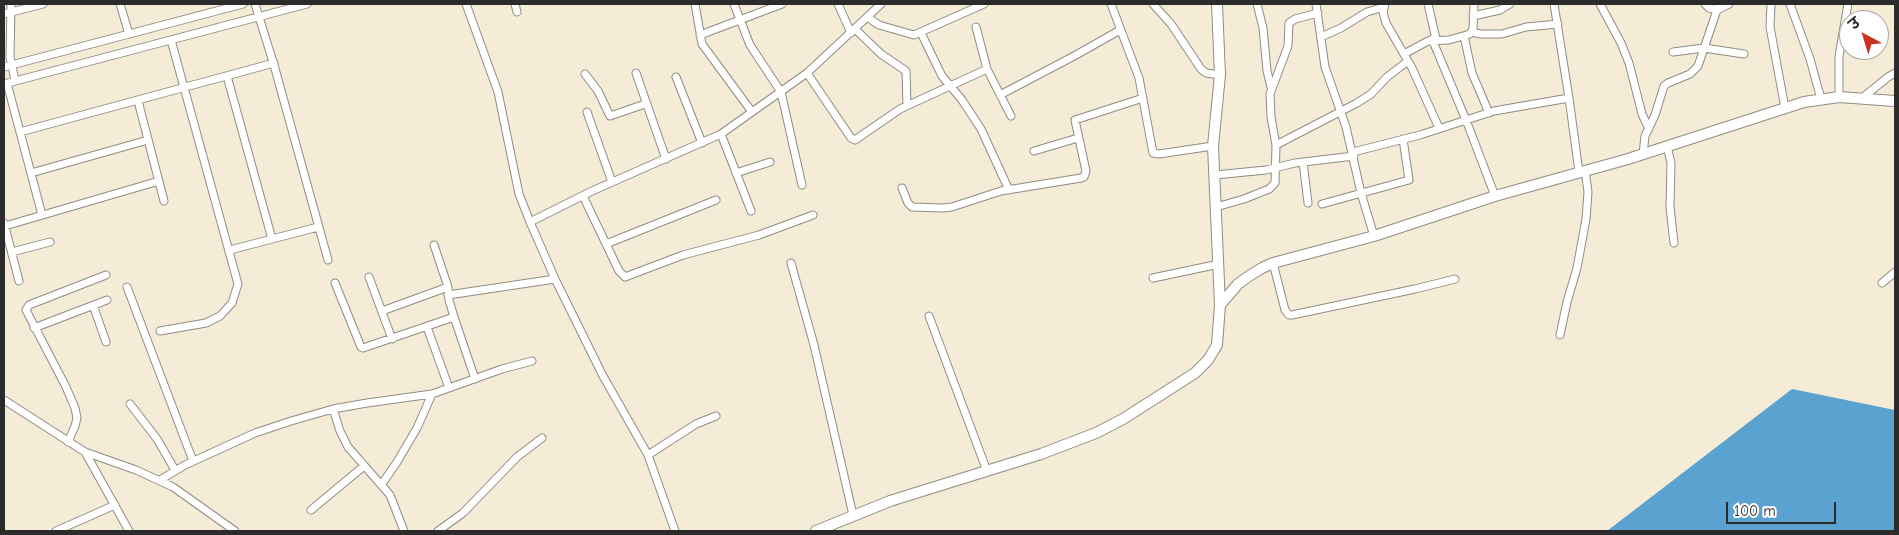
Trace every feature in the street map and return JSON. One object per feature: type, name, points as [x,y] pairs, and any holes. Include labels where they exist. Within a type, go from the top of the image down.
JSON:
[{"type":"street","points":[[11,4],[7,13],[10,57],[15,80]]},
{"type":"street","points":[[7,13],[44,4]]},
{"type":"street","points":[[120,4],[129,34]]},
{"type":"street","points":[[4,67],[243,4]]},
{"type":"street","points":[[255,4],[274,63],[328,260]]},
{"type":"street","points":[[42,215],[5,83],[307,4]]},
{"type":"street","points":[[466,4],[498,92],[519,194],[530,222],[555,279],[603,376],[648,455],[675,531]]},
{"type":"street","points":[[515,4],[517,12]]},
{"type":"street","points":[[695,4],[700,35],[707,51],[752,112]]},
{"type":"street","points":[[734,4],[750,46],[781,92],[802,185]]},
{"type":"street","points":[[700,35],[782,4]]},
{"type":"street","points":[[838,4],[853,31],[906,71],[907,106]]},
{"type":"street","points":[[530,222],[612,182],[721,134],[807,73],[867,17],[872,7],[881,4]]},
{"type":"street","points":[[867,17],[879,25],[911,35],[921,33],[981,4]]},
{"type":"street","points":[[1111,4],[1139,78],[1152,153],[1159,154],[1213,146]]},
{"type":"street","points":[[1153,4],[1171,24],[1202,69],[1206,73],[1220,75]]},
{"type":"street","points":[[816,531],[890,501],[1048,452],[1096,433],[1124,419],[1195,373],[1208,360],[1217,345],[1220,305],[1213,146],[1220,75],[1217,4]]},
{"type":"street","points":[[1257,4],[1263,28],[1267,71],[1271,87]]},
{"type":"street","points":[[1216,207],[1244,199],[1268,189],[1276,183],[1276,145],[1269,103],[1271,87],[1279,72],[1288,46],[1289,23],[1326,4]]},
{"type":"street","points":[[1428,4],[1434,39],[1495,196]]},
{"type":"street","points":[[1472,32],[1474,4]]},
{"type":"street","points":[[1473,16],[1500,10],[1510,4]]},
{"type":"street","points":[[1554,4],[1582,171],[1588,192],[1586,219],[1577,268],[1560,335]]},
{"type":"street","points":[[1600,4],[1622,43],[1630,63],[1642,114],[1649,130]]},
{"type":"street","points":[[1705,4],[1709,8],[1729,4]]},
{"type":"street","points":[[1771,4],[1770,27],[1786,108]]},
{"type":"street","points":[[1790,4],[1810,59],[1820,99]]},
{"type":"street","points":[[1839,97],[1839,56],[1848,4]]},
{"type":"street","points":[[1321,37],[1385,5]]},
{"type":"street","points":[[1385,5],[1383,16],[1386,23],[1406,58],[1439,128]]},
{"type":"street","points":[[1643,154],[1644,141],[1665,84],[1694,71],[1700,63],[1718,7]]},
{"type":"street","points":[[1317,8],[1325,67],[1341,112],[1353,154],[1361,193],[1374,236]]},
{"type":"street","points":[[1276,145],[1341,112],[1371,94],[1423,43],[1434,39],[1449,40],[1472,32],[1502,34],[1526,27],[1558,24]]},
{"type":"street","points":[[976,27],[988,68],[1011,116]]},
{"type":"street","points":[[1000,95],[1120,30]]},
{"type":"street","points":[[921,33],[942,76],[977,123],[989,144],[1010,190]]},
{"type":"street","points":[[1464,36],[1472,73],[1489,113]]},
{"type":"street","points":[[160,330],[206,323],[212,320],[228,308],[236,295],[238,284],[171,40]]},
{"type":"street","points":[[1673,52],[1704,48],[1744,54]]},
{"type":"street","points":[[20,132],[274,63]]},
{"type":"street","points":[[807,73],[852,140],[858,139],[895,112],[988,68]]},
{"type":"street","points":[[636,73],[645,104],[666,159]]},
{"type":"street","points":[[1861,98],[1888,76],[1895,73]]},
{"type":"street","points":[[584,74],[598,91],[610,116],[645,104]]},
{"type":"street","points":[[227,76],[272,239]]},
{"type":"street","points":[[676,77],[702,143]]},
{"type":"street","points":[[1220,305],[1244,280],[1262,268],[1273,264],[1374,236],[1495,196],[1643,154],[1786,108],[1820,99],[1839,97],[1895,101]]},
{"type":"street","points":[[902,188],[910,206],[916,208],[952,207],[1010,190],[1084,177],[1086,172],[1075,120],[1143,98]]},
{"type":"street","points":[[1215,175],[1353,154],[1489,113],[1569,98]]},
{"type":"street","points":[[138,101],[164,201]]},
{"type":"street","points":[[587,112],[612,182]]},
{"type":"street","points":[[721,134],[751,211]]},
{"type":"street","points":[[1034,151],[1078,138]]},
{"type":"street","points":[[1322,204],[1409,180],[1402,139]]},
{"type":"street","points":[[31,173],[148,140]]},
{"type":"street","points":[[1667,146],[1671,163],[1670,197],[1674,243]]},
{"type":"street","points":[[736,173],[770,162]]},
{"type":"street","points":[[1302,162],[1308,203]]},
{"type":"street","points":[[20,281],[4,224],[159,181]]},
{"type":"street","points":[[583,196],[619,271],[625,278],[683,255],[759,234],[813,215]]},
{"type":"street","points":[[606,244],[716,200]]},
{"type":"street","points":[[230,250],[318,226]]},
{"type":"street","points":[[12,252],[50,242]]},
{"type":"street","points":[[434,245],[454,317],[475,379]]},
{"type":"street","points":[[791,263],[814,345],[853,515]]},
{"type":"street","points":[[1154,278],[1219,264]]},
{"type":"street","points":[[1273,264],[1285,310],[1292,315],[1455,279]]},
{"type":"street","points":[[1882,283],[1895,272]]},
{"type":"street","points":[[68,442],[77,418],[75,408],[66,386],[34,328],[26,307],[106,275]]},
{"type":"street","points":[[369,276],[392,339]]},
{"type":"street","points":[[382,311],[448,291],[555,279]]},
{"type":"street","points":[[335,284],[363,348],[368,348],[454,317]]},
{"type":"street","points":[[127,287],[153,360],[194,461]]},
{"type":"street","points":[[34,328],[107,300]]},
{"type":"street","points":[[93,305],[106,342]]},
{"type":"street","points":[[929,316],[987,471]]},
{"type":"street","points":[[426,327],[449,388]]},
{"type":"street","points":[[160,480],[175,470],[255,432],[333,409],[432,394],[532,361]]},
{"type":"street","points":[[382,484],[413,434],[432,394]]},
{"type":"street","points":[[4,400],[85,452],[136,470],[173,487],[235,531]]},
{"type":"street","points":[[130,404],[158,439],[175,470]]},
{"type":"street","points":[[333,409],[340,431],[348,447],[390,495],[404,531]]},
{"type":"street","points":[[648,455],[696,424],[716,416]]},
{"type":"street","points":[[438,531],[462,513],[506,468],[542,438]]},
{"type":"street","points":[[85,452],[129,531]]},
{"type":"street","points":[[311,510],[364,466]]},
{"type":"street","points":[[56,531],[115,505]]},
{"type":"water","points":[[1792,389],[1895,410],[1895,531],[1607,531]]}]
